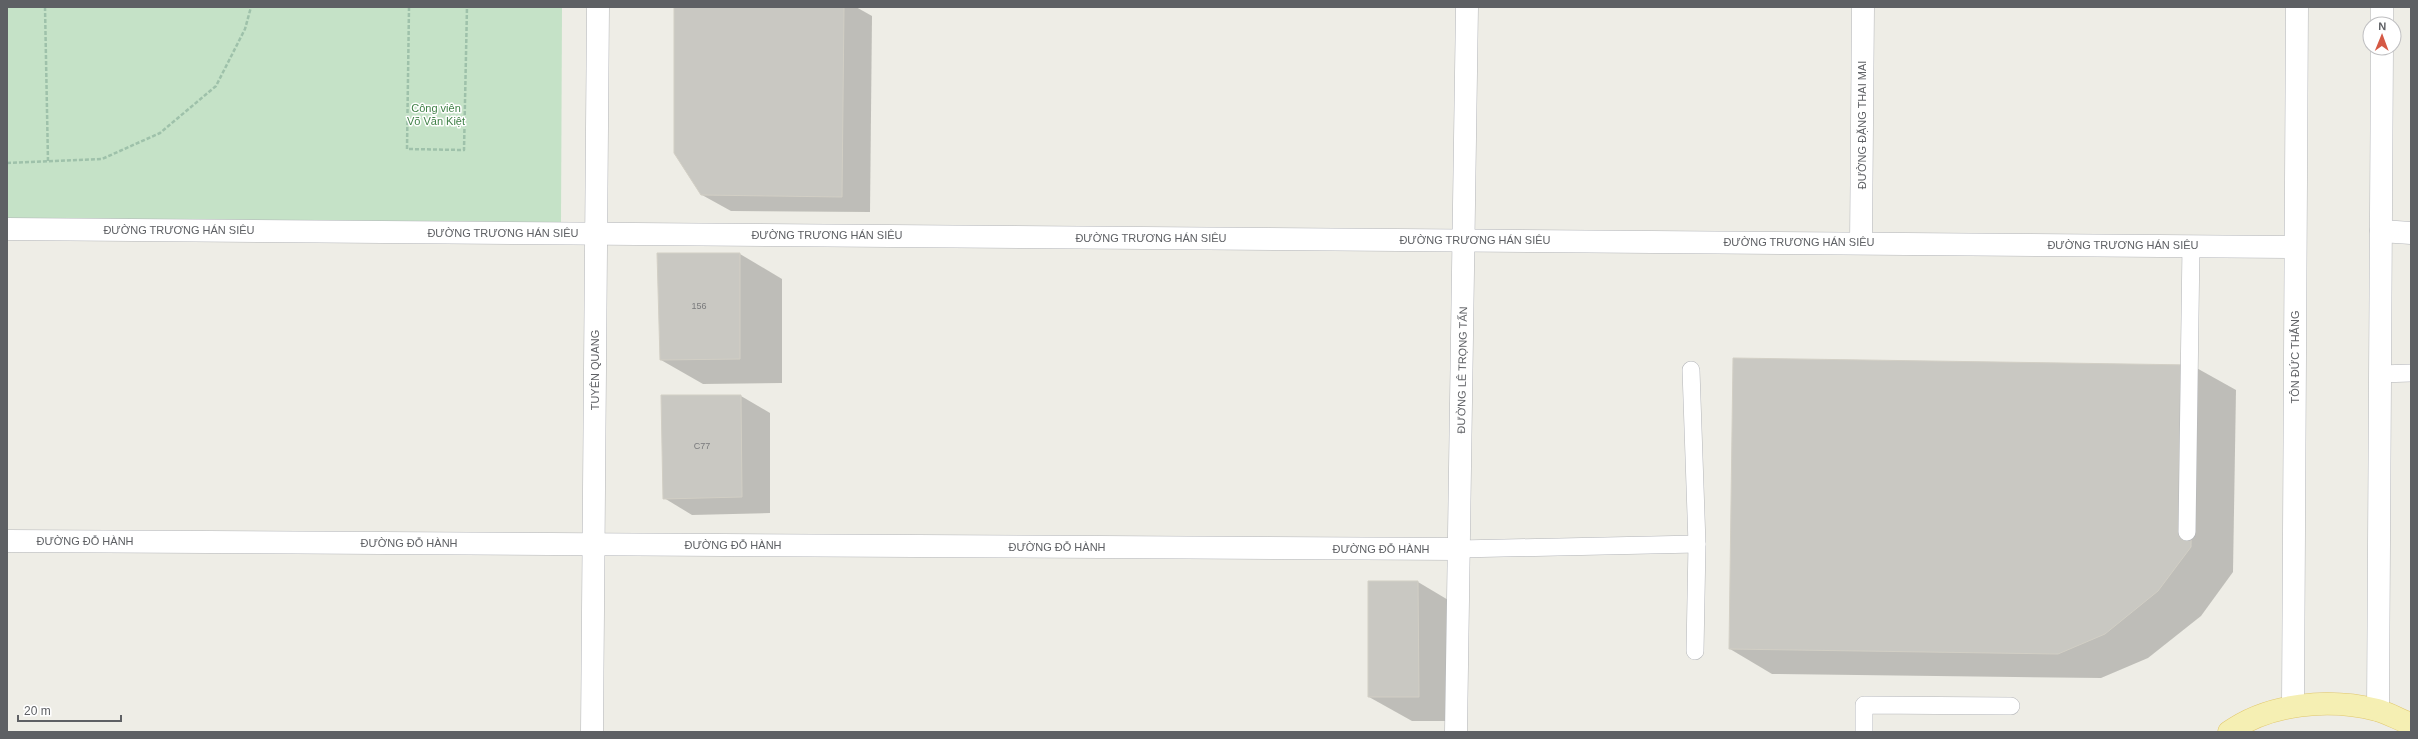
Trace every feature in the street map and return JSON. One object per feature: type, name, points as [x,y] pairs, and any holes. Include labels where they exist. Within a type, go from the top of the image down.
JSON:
[{"type":"main road","points":[[2229,732],[2241,723],[2294,706],[2336,703],[2378,710],[2411,724]]},
{"type":"street","name":"TUYÊN QUANG","points":[[592,732],[598,7]]},
{"type":"street","name":"ĐƯỜNG LÊ TRỌNG TẤN","points":[[1456,732],[1468,7]]},
{"type":"street","name":"ĐƯỜNG ĐẶNG THAI MAI","points":[[1861,243],[1863,7]]},
{"type":"street","name":"TÔN ĐỨC THẮNG","points":[[2294,706],[2297,7]]},
{"type":"street","points":[[2378,710],[2382,56]]},
{"type":"street","name":"ĐƯỜNG TRƯƠNG HÁN SIÊU","points":[[7,229],[2295,246]]},
{"type":"street","points":[[2381,231],[2411,233]]},
{"type":"street","name":"ĐƯỜNG ĐỖ HÀNH","points":[[7,540],[1459,549]]},
{"type":"lane","points":[[2187,532],[2191,245]]},
{"type":"lane","points":[[1691,370],[1697,544],[1695,651]]},
{"type":"lane","points":[[2380,374],[2411,374]]},
{"type":"lane","points":[[1459,549],[1697,544]]},
{"type":"lane","points":[[1864,732],[1864,705],[2011,706]]},
{"type":"path","points":[[45,7],[48,162]]},
{"type":"path","points":[[7,163],[102,159],[160,133],[216,86],[245,29],[251,7]]},
{"type":"path","points":[[409,7],[407,149],[464,150],[467,7]]},
{"type":"green space","name":"Công viên Võ Văn Kiệt","points":[[7,7],[562,7],[561,223],[7,218]]},
{"type":"building","points":[[674,7],[844,7],[842,197],[701,195],[674,153]]},
{"type":"building","points":[[657,253],[740,253],[740,359],[660,360]]},
{"type":"building","points":[[1733,358],[2193,365],[2191,547],[2158,591],[2105,634],[2058,654],[1729,649]]},
{"type":"building","points":[[661,395],[741,395],[742,497],[663,499]]},
{"type":"building","points":[[1368,581],[1418,581],[1419,697],[1368,697]]}]
